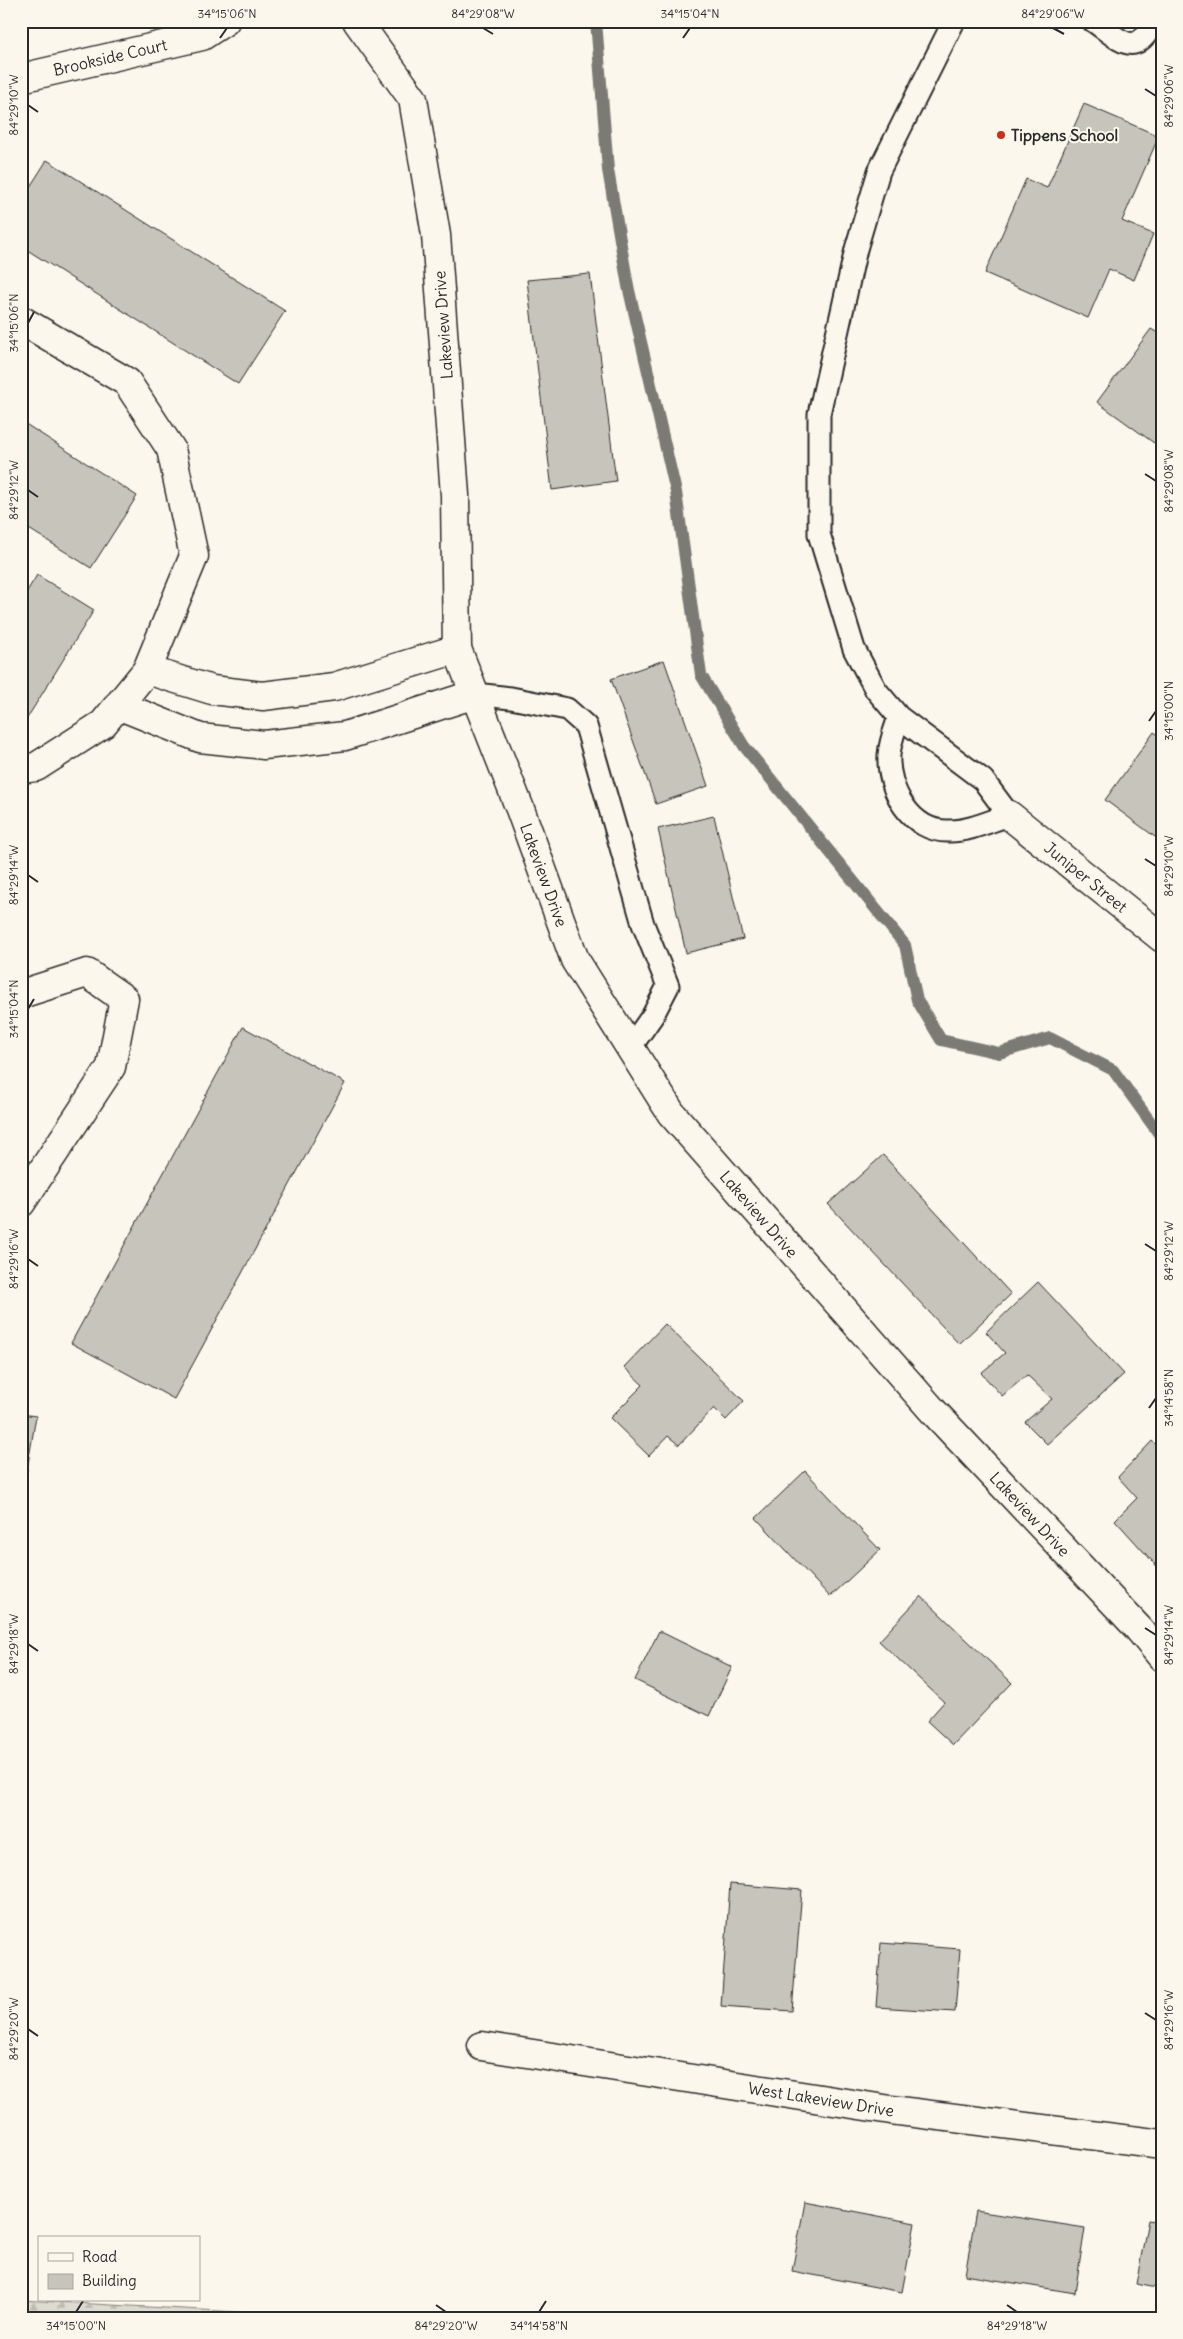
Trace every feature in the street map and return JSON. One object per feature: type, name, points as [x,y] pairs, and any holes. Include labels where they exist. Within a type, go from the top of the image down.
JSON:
[{"type":"street","name":"Brookside Court","points":[[21,78],[202,36],[225,21]]},
{"type":"street","name":"Lakeview Drive","points":[[357,21],[413,99],[436,235],[455,495],[457,649],[520,809],[575,960],[671,1113],[933,1411],[1138,1628],[1162,1658]]},
{"type":"street","points":[[21,320],[128,382],[172,449],[194,556],[147,670],[103,724],[36,767],[21,769]]},
{"type":"street","points":[[147,670],[212,690],[264,696],[334,687],[457,649]]},
{"type":"street","points":[[118,705],[200,738],[264,745],[345,736],[475,694]]},
{"type":"street","name":"Juniper Street","points":[[1009,815],[1162,938]]},
{"type":"street","points":[[21,994],[87,973],[124,999],[111,1067],[21,1203]]},
{"type":"street","name":"West Lakeview Drive","points":[[482,2046],[891,2110],[1162,2144]]},
{"type":"lane","points":[[899,717],[892,736],[889,756],[894,781],[903,806],[913,818],[926,826],[949,831],[971,827],[1009,815],[983,780],[899,717],[876,690],[854,649],[819,534],[819,414],[856,249],[879,171],[954,21]]},
{"type":"lane","points":[[1093,21],[1128,45],[1139,44],[1148,35],[1154,21]]},
{"type":"lane","points":[[475,694],[511,698],[567,709],[586,726],[644,924],[668,986],[653,1015],[630,1048]]},
{"type":"green space","points":[[21,2300],[347,2318],[21,2318]]},
{"type":"building","points":[[1084,104],[1159,136],[1122,221],[1153,234],[1134,280],[1109,269],[1088,318],[985,273],[1026,179],[1047,188]]},
{"type":"building","points":[[47,160],[285,311],[238,384],[21,246],[21,201]]},
{"type":"building","points":[[590,274],[616,481],[552,490],[527,280]]},
{"type":"building","points":[[1162,328],[1162,433],[1154,443],[1097,402],[1151,329],[1158,333]]},
{"type":"building","points":[[21,421],[137,496],[91,568],[21,524]]},
{"type":"building","points":[[37,575],[94,610],[21,728],[21,601]]},
{"type":"building","points":[[664,660],[708,786],[656,804],[611,679]]},
{"type":"building","points":[[1154,732],[1162,738],[1162,842],[1105,800]]},
{"type":"building","points":[[714,816],[743,939],[686,953],[658,829]]},
{"type":"building","points":[[243,1027],[345,1083],[174,1399],[71,1343]]},
{"type":"building","points":[[883,1155],[1011,1294],[959,1344],[828,1204]]},
{"type":"building","points":[[1038,1282],[1124,1374],[1047,1444],[1025,1422],[1052,1399],[1027,1375],[1002,1396],[981,1373],[1005,1353],[986,1332]]},
{"type":"building","points":[[665,1324],[744,1401],[726,1420],[714,1408],[679,1445],[668,1436],[649,1456],[610,1418],[643,1385],[624,1367]]},
{"type":"building","points":[[21,1414],[36,1416],[21,1506]]},
{"type":"building","points":[[1152,1441],[1162,1450],[1162,1572],[1115,1520],[1137,1498],[1118,1477]]},
{"type":"building","points":[[805,1471],[880,1550],[830,1597],[756,1518]]},
{"type":"building","points":[[921,1596],[1012,1683],[953,1745],[927,1721],[944,1702],[879,1641]]},
{"type":"building","points":[[659,1631],[732,1667],[709,1716],[635,1680]]},
{"type":"building","points":[[730,1884],[802,1890],[792,2011],[721,2006]]},
{"type":"building","points":[[881,1943],[960,1949],[955,2012],[876,2007]]},
{"type":"building","points":[[805,2202],[915,2223],[902,2292],[792,2271]]},
{"type":"building","points":[[976,2211],[1085,2228],[1075,2293],[965,2275]]},
{"type":"building","points":[[1148,2220],[1162,2222],[1162,2289],[1136,2284]]},
{"type":"waterway","points":[[596,21],[608,170],[628,286],[676,492],[701,675],[744,746],[905,945],[917,1000],[941,1040],[999,1053],[1050,1038],[1113,1070],[1162,1138]]},
{"type":"place","name":"Tippens School","points":[[1001,135]]}]
